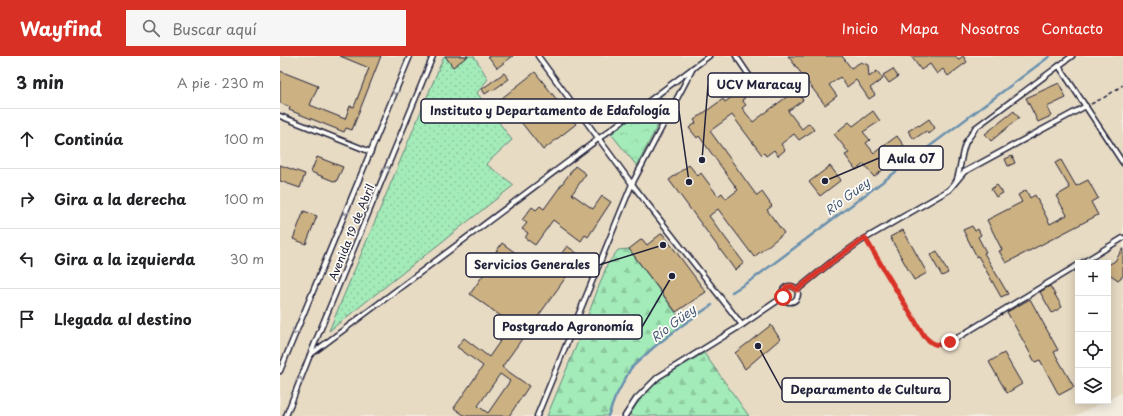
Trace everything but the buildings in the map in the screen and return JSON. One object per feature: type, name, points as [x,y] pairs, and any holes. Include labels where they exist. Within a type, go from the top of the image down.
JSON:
[{"type":"lane","name":"Avenida 19 de Abril","points":[[280,371],[410,56]]},
{"type":"lane","name":"Avenida 19 de Abril","points":[[286,416],[433,56]]},
{"type":"lane","points":[[538,56],[600,138],[632,184],[742,325]]},
{"type":"lane","points":[[310,355],[709,56]]},
{"type":"lane","points":[[736,56],[761,94]]},
{"type":"lane","points":[[956,182],[966,142],[976,128],[1072,56]]},
{"type":"lane","points":[[537,416],[632,184],[694,66]]},
{"type":"lane","points":[[1059,66],[1123,164]]},
{"type":"lane","points":[[797,290],[830,263],[865,238],[949,190],[964,172],[1086,106]]},
{"type":"lane","points":[[280,116],[371,152]]},
{"type":"lane","points":[[1087,260],[1123,238]]},
{"type":"lane","points":[[957,338],[1075,267]]},
{"type":"lane","points":[[792,286],[797,290],[798,296],[794,301],[788,301],[783,297],[783,292],[786,287],[792,286]]},
{"type":"lane","points":[[625,416],[636,399],[658,377],[742,325],[783,297]]},
{"type":"path","points":[[1086,106],[1105,97],[1123,85]]},
{"type":"path","points":[[865,238],[924,336],[932,344],[939,345],[957,338]]},
{"type":"shaded area","points":[[280,56],[1123,56],[1123,392],[1111,398],[1111,260],[1075,260],[1075,404],[1099,404],[1075,416],[280,416]]},
{"type":"green space","points":[[444,56],[474,56],[488,79],[477,93],[512,140],[486,164],[514,185],[329,331]]},
{"type":"green space","points":[[661,97],[669,103],[637,166],[611,134]]},
{"type":"green space","points":[[629,249],[684,324],[654,347],[631,368],[615,398],[608,416],[547,416],[577,344],[607,265],[618,250]]},
{"type":"green space","points":[[704,353],[749,416],[629,416],[638,402],[660,379]]},
{"type":"waterway","name":"Río Guey","points":[[732,292],[753,279],[1050,56]]},
{"type":"waterway","name":"Río Güey","points":[[608,416],[615,398],[631,368],[654,347],[712,305]]},
{"type":"place","name":"UCV Maracay","points":[[702,160]]},
{"type":"place","name":"Aula 07","points":[[825,181]]},
{"type":"place","name":"Instituto y Departamento de Edafología","points":[[689,182]]},
{"type":"place","name":"Servicios Generales","points":[[663,245]]},
{"type":"place","name":"Postgrado Agronomía","points":[[672,276]]},
{"type":"place","name":"Deparamento de Cultura","points":[[758,346]]},
{"type":"route","points":[[783,297],[782,294],[786,287],[792,286],[797,290],[830,263],[865,238],[924,336],[932,344],[939,345],[950,342]]}]
